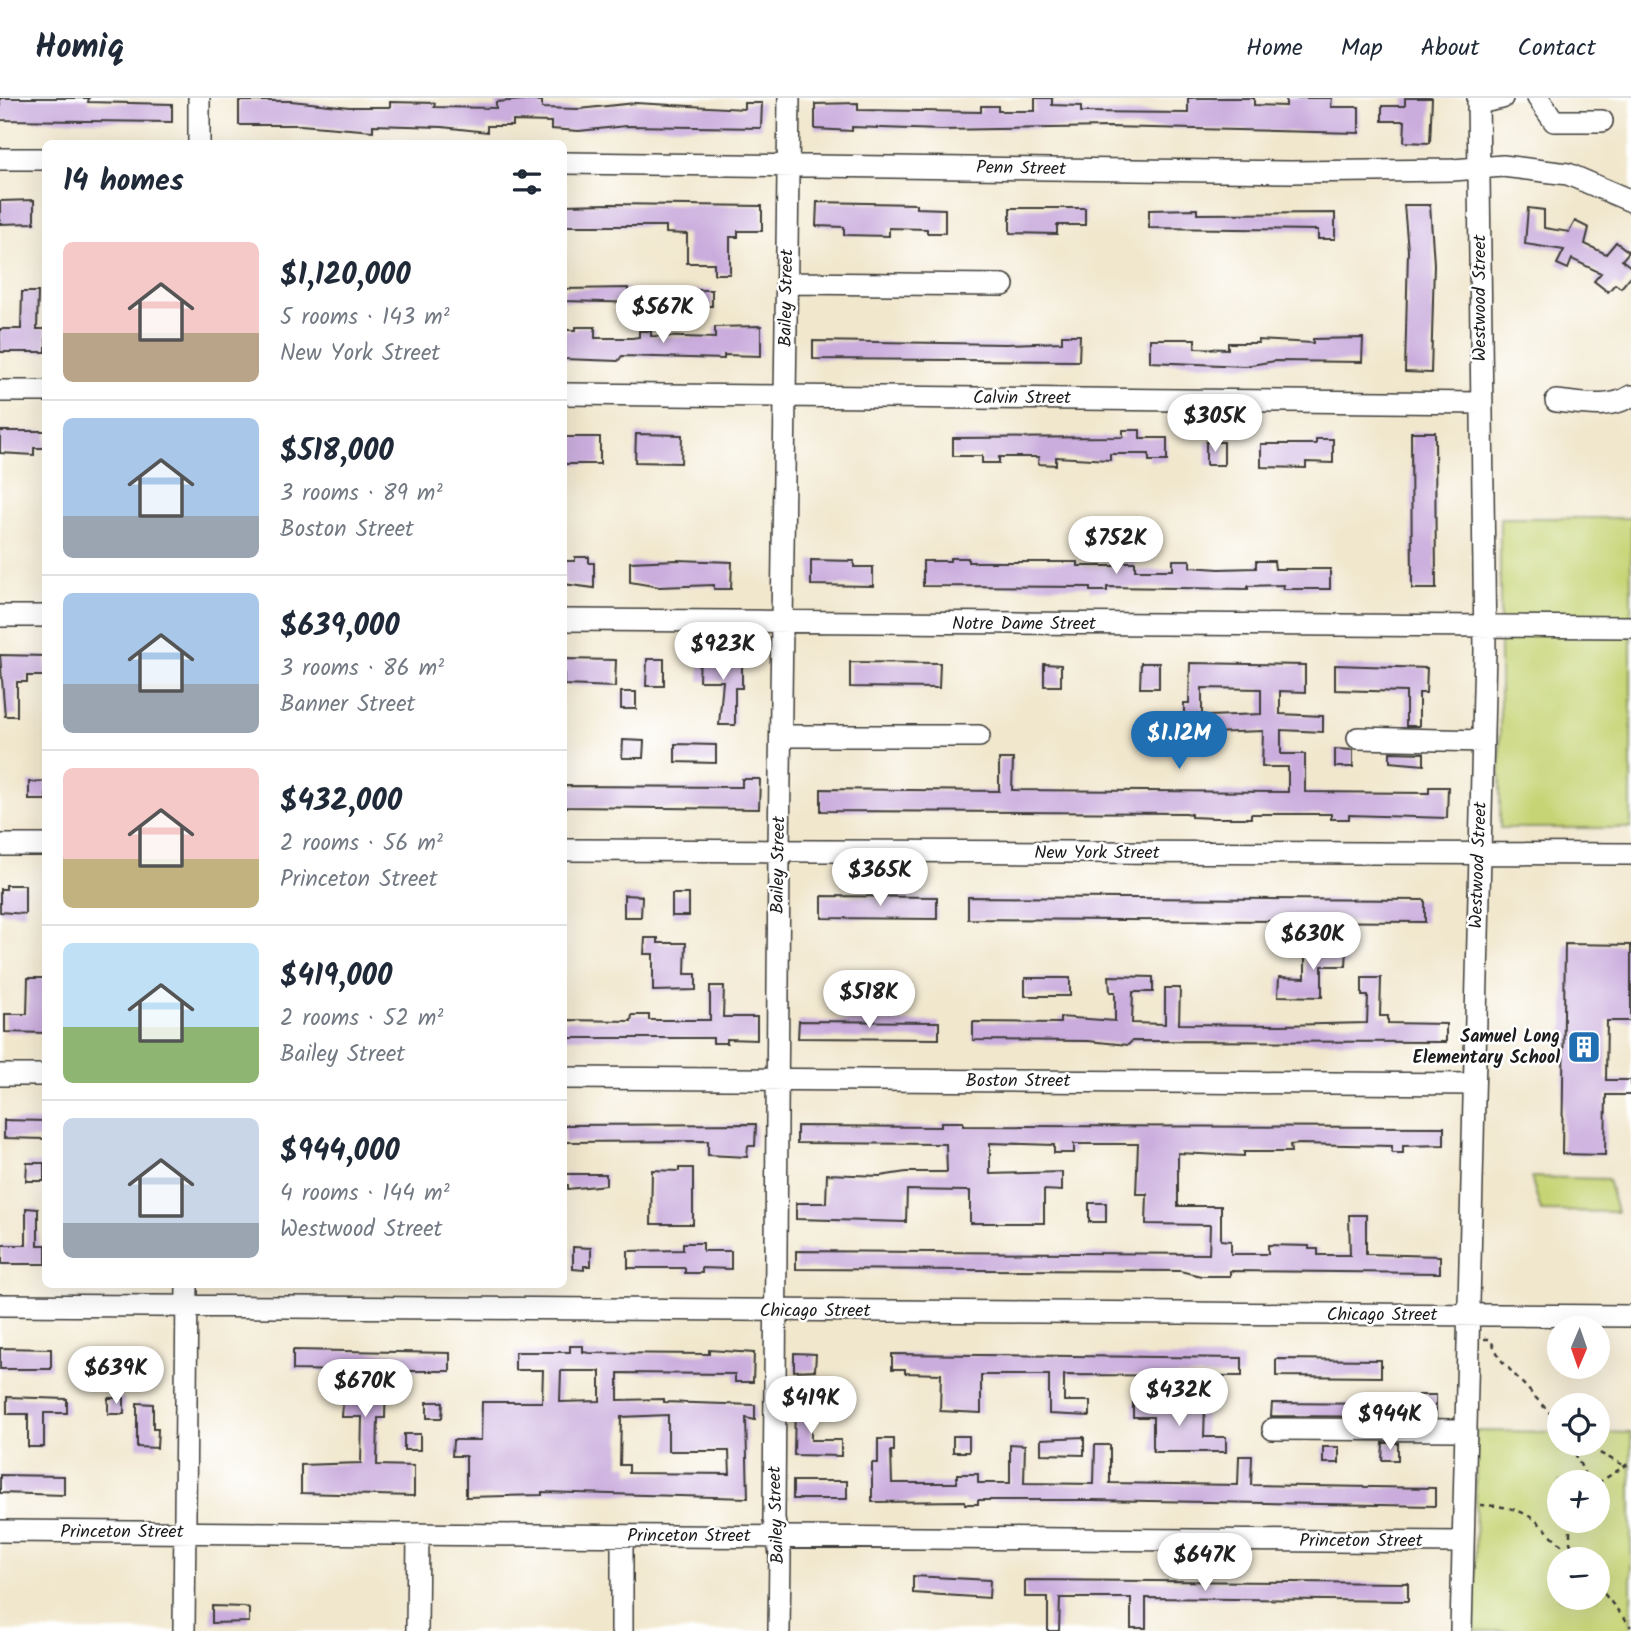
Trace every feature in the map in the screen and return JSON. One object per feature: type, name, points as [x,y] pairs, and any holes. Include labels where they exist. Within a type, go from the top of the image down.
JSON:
[{"type":"street","points":[[199,140],[200,98]]},
{"type":"street","name":"Bailey Street","points":[[779,1631],[777,1537],[774,1519],[789,98]]},
{"type":"street","points":[[1478,100],[1502,98]]},
{"type":"street","points":[[1538,98],[1554,121],[1602,121]]},
{"type":"street","name":"Westwood Street","points":[[1461,1631],[1484,628],[1478,100]]},
{"type":"street","points":[[0,159],[42,159]]},
{"type":"street","name":"Penn Street","points":[[567,163],[1292,172],[1514,167],[1568,174],[1631,201]]},
{"type":"street","points":[[787,283],[1003,285]]},
{"type":"street","points":[[0,391],[42,391]]},
{"type":"street","name":"Calvin Street","points":[[567,394],[1481,404]]},
{"type":"street","points":[[1556,401],[1596,405],[1624,401],[1631,396]]},
{"type":"street","points":[[0,616],[42,616]]},
{"type":"street","name":"Notre Dame Street","points":[[567,620],[1631,627]]},
{"type":"street","points":[[781,736],[979,736]]},
{"type":"street","points":[[1358,738],[1482,741]]},
{"type":"street","points":[[0,845],[42,845]]},
{"type":"street","name":"New York Street","points":[[567,850],[1631,854]]},
{"type":"street","points":[[0,1075],[42,1075]]},
{"type":"street","name":"Boston Street","points":[[567,1078],[1473,1084]]},
{"type":"street","points":[[184,1631],[187,1288]]},
{"type":"street","name":"Chicago Street","points":[[0,1305],[1631,1316]]},
{"type":"street","points":[[1273,1429],[1464,1430]]},
{"type":"street","name":"Princeton Street","points":[[0,1531],[1461,1542]]},
{"type":"street","points":[[417,1631],[418,1534]]},
{"type":"street","points":[[622,1536],[622,1631]]},
{"type":"path","points":[[1478,1339],[1490,1339],[1501,1360],[1547,1410]]},
{"type":"path","points":[[1605,1456],[1623,1465]]},
{"type":"path","points":[[1610,1474],[1631,1462]]},
{"type":"path","points":[[1462,1505],[1510,1506],[1519,1509],[1547,1531]]},
{"type":"path","points":[[1549,1533],[1576,1559],[1570,1533]]},
{"type":"path","points":[[1610,1601],[1631,1627]]},
{"type":"green space","points":[[1500,518],[1631,518],[1631,828],[1500,828]]},
{"type":"green space","points":[[1531,1177],[1608,1179],[1617,1212],[1541,1211]]},
{"type":"green space","points":[[1476,1431],[1547,1432],[1547,1456],[1610,1456],[1610,1432],[1631,1433],[1631,1631],[1475,1631]]},
{"type":"building","points":[[0,98],[89,98],[88,102],[172,104],[172,122],[0,120]]},
{"type":"building","points":[[1035,98],[1052,98],[1052,105],[1081,106],[1081,112],[1188,113],[1188,98],[1254,98],[1254,105],[1286,106],[1286,98],[1332,98],[1331,107],[1359,107],[1359,133],[1109,127],[941,130],[852,127],[852,131],[815,129],[815,104],[858,103],[858,110],[981,112],[981,106],[998,106],[998,111],[1035,111]]},
{"type":"building","points":[[1405,98],[1432,98],[1430,143],[1404,142],[1405,121],[1382,121],[1382,106],[1405,106]]},
{"type":"building","points":[[239,101],[291,101],[349,107],[390,107],[390,102],[435,103],[434,107],[496,108],[496,102],[542,101],[542,108],[579,109],[635,103],[744,109],[744,103],[762,103],[761,128],[626,126],[579,131],[551,129],[551,122],[513,121],[513,126],[487,126],[487,132],[442,127],[373,125],[373,131],[300,125],[239,125]]},
{"type":"building","points":[[34,200],[34,223],[0,224],[0,201]]},
{"type":"building","points":[[817,202],[916,204],[916,208],[945,209],[945,233],[927,233],[927,229],[889,228],[889,236],[844,235],[844,227],[816,226]]},
{"type":"building","points":[[567,205],[762,206],[762,231],[738,231],[738,237],[730,237],[730,274],[714,274],[714,263],[687,263],[687,234],[666,233],[666,226],[567,226]]},
{"type":"building","points":[[1404,205],[1430,205],[1434,264],[1431,373],[1405,372],[1408,250]]},
{"type":"building","points":[[1010,208],[1085,208],[1085,225],[1057,225],[1057,234],[1010,233]]},
{"type":"building","points":[[1528,208],[1544,210],[1544,228],[1569,232],[1575,221],[1589,228],[1585,244],[1606,254],[1616,242],[1629,252],[1622,260],[1631,267],[1631,276],[1621,288],[1615,284],[1608,292],[1594,281],[1601,273],[1572,259],[1568,269],[1557,264],[1564,250],[1525,244]]},
{"type":"building","points":[[1197,209],[1197,214],[1335,213],[1335,239],[1318,239],[1318,230],[1149,228],[1149,210]]},
{"type":"building","points":[[628,288],[628,292],[659,292],[657,310],[642,310],[642,303],[567,301],[567,289]]},
{"type":"building","points":[[696,290],[712,290],[712,306],[696,306]]},
{"type":"building","points":[[22,292],[38,292],[37,329],[42,329],[42,352],[0,352],[0,329],[21,329]]},
{"type":"building","points":[[761,326],[761,356],[724,355],[724,359],[622,356],[618,361],[567,359],[567,330],[576,330],[576,327],[595,327],[595,338],[632,338],[639,337],[639,331],[651,331],[651,336],[715,338],[715,327]]},
{"type":"building","points":[[1062,335],[1080,335],[1079,361],[813,359],[813,341],[1006,344],[1062,342]]},
{"type":"building","points":[[1363,338],[1362,362],[1275,361],[1245,366],[1150,362],[1150,339],[1195,339],[1195,348],[1228,349],[1228,343],[1258,343],[1258,340],[1313,343],[1313,339]]},
{"type":"building","points":[[1123,430],[1140,430],[1140,438],[1167,438],[1167,461],[1149,461],[1149,454],[1110,454],[1110,460],[1056,457],[1056,465],[1038,464],[1039,457],[999,457],[999,463],[982,463],[982,456],[953,456],[953,438],[1123,437]]},
{"type":"building","points":[[0,431],[42,431],[42,448],[34,448],[34,455],[0,453]]},
{"type":"building","points":[[1411,432],[1435,432],[1436,589],[1412,589]]},
{"type":"building","points":[[636,434],[682,435],[681,463],[635,462]]},
{"type":"building","points":[[567,437],[600,437],[600,464],[567,464]]},
{"type":"building","points":[[1316,439],[1333,439],[1333,463],[1306,462],[1306,468],[1261,467],[1261,444],[1316,444]]},
{"type":"building","points":[[1206,442],[1224,442],[1224,465],[1206,465]]},
{"type":"building","points":[[575,557],[589,557],[589,563],[594,563],[594,588],[567,584],[567,561],[575,561]]},
{"type":"building","points":[[950,558],[968,558],[968,562],[1078,562],[1078,566],[1117,566],[1117,562],[1135,562],[1135,570],[1173,570],[1173,560],[1190,560],[1190,567],[1219,569],[1256,568],[1256,561],[1274,561],[1275,569],[1330,569],[1330,589],[1283,589],[1284,585],[1248,586],[1248,589],[1107,587],[1107,591],[1090,591],[1090,587],[923,586],[923,561],[950,561]]},
{"type":"building","points":[[811,560],[854,561],[854,567],[873,567],[873,586],[811,585]]},
{"type":"building","points":[[630,562],[732,562],[731,589],[714,589],[714,585],[659,587],[630,582]]},
{"type":"building","points":[[700,653],[717,654],[717,660],[742,660],[742,688],[735,688],[735,725],[719,725],[723,681],[699,681]]},
{"type":"building","points":[[0,655],[42,656],[42,676],[27,676],[27,682],[17,682],[17,716],[5,716]]},
{"type":"building","points":[[567,659],[616,660],[615,687],[567,685]]},
{"type":"building","points":[[647,659],[664,659],[664,686],[646,686]]},
{"type":"building","points":[[850,662],[940,663],[939,688],[850,687]]},
{"type":"building","points":[[1141,663],[1159,663],[1159,688],[1140,688]]},
{"type":"building","points":[[1190,663],[1305,665],[1305,692],[1280,691],[1280,714],[1323,716],[1323,732],[1281,730],[1281,754],[1305,754],[1305,792],[1429,793],[1429,787],[1448,787],[1447,818],[1349,815],[1349,819],[1331,819],[1331,814],[1251,814],[1251,818],[1215,818],[1191,817],[1191,814],[1186,813],[821,811],[821,789],[999,791],[999,759],[1013,759],[1012,790],[1288,792],[1288,767],[1262,767],[1263,731],[1209,733],[1209,716],[1261,714],[1261,689],[1202,688],[1202,721],[1184,721],[1184,703],[1189,703]]},
{"type":"building","points":[[1044,664],[1061,665],[1061,686],[1044,686]]},
{"type":"building","points":[[1335,665],[1427,668],[1426,693],[1419,693],[1419,726],[1406,726],[1406,692],[1335,690]]},
{"type":"building","points":[[621,692],[636,692],[636,709],[621,709]]},
{"type":"building","points":[[623,740],[644,741],[643,758],[622,758]]},
{"type":"building","points":[[675,744],[716,745],[716,763],[675,762]]},
{"type":"building","points":[[1335,749],[1353,750],[1353,767],[1335,767]]},
{"type":"building","points":[[1390,752],[1424,753],[1424,765],[1390,762]]},
{"type":"building","points":[[742,779],[760,779],[759,809],[567,807],[567,786],[742,787]]},
{"type":"building","points":[[42,781],[42,800],[29,800],[29,782]]},
{"type":"building","points":[[6,885],[25,885],[25,914],[0,912],[0,889],[6,889]]},
{"type":"building","points":[[672,894],[689,894],[689,916],[672,916]]},
{"type":"building","points":[[624,895],[642,896],[641,917],[624,917]]},
{"type":"building","points":[[822,896],[937,897],[937,919],[822,918]]},
{"type":"building","points":[[968,897],[1425,900],[1425,922],[968,919]]},
{"type":"building","points":[[645,938],[658,938],[658,943],[686,943],[685,974],[696,974],[696,990],[653,991],[653,954],[644,954]]},
{"type":"building","name":"Samuel Long Elementary School","points":[[1565,944],[1631,945],[1631,1021],[1607,1021],[1606,1080],[1631,1080],[1631,1095],[1606,1095],[1605,1155],[1562,1154]]},
{"type":"building","points":[[1305,947],[1347,948],[1346,966],[1322,966],[1322,997],[1278,996],[1279,977],[1305,978]]},
{"type":"building","points":[[1109,976],[1153,977],[1153,992],[1133,992],[1132,1023],[1165,1024],[1165,988],[1180,988],[1179,1024],[1281,1025],[1367,1023],[1368,996],[1362,996],[1362,978],[1381,978],[1380,1016],[1388,1016],[1388,1023],[1446,1024],[1446,1042],[1132,1041],[1128,1045],[1088,1041],[973,1040],[973,1022],[1060,1023],[1060,1017],[1115,1021],[1115,992],[1110,992]]},
{"type":"building","points":[[28,978],[42,978],[42,1033],[5,1032],[5,1014],[27,1014]]},
{"type":"building","points":[[1025,978],[1070,978],[1070,996],[1025,996]]},
{"type":"building","points":[[710,986],[724,986],[723,1017],[757,1017],[757,1040],[727,1039],[727,1043],[713,1043],[713,1038],[567,1038],[567,1020],[631,1021],[632,1015],[649,1015],[649,1020],[710,1020]]},
{"type":"building","points":[[799,1021],[939,1022],[939,1039],[798,1038]]},
{"type":"building","points":[[4,1120],[42,1121],[42,1139],[4,1138]]},
{"type":"building","points":[[941,1122],[963,1122],[963,1126],[1444,1127],[1444,1145],[1403,1146],[1403,1153],[1392,1153],[1392,1146],[1300,1144],[1290,1145],[1291,1152],[1244,1152],[1244,1156],[1178,1153],[1178,1206],[1221,1206],[1221,1240],[1231,1241],[1231,1254],[1268,1254],[1268,1245],[1309,1246],[1309,1249],[1318,1249],[1318,1255],[1350,1255],[1349,1215],[1366,1215],[1366,1254],[1440,1256],[1440,1273],[1230,1271],[1230,1276],[1201,1276],[1180,1271],[796,1269],[796,1251],[1209,1254],[1210,1225],[1146,1224],[1147,1194],[1136,1194],[1138,1144],[1074,1144],[1074,1153],[1054,1153],[1054,1145],[990,1143],[990,1174],[1062,1172],[1062,1191],[1044,1190],[1044,1223],[970,1223],[970,1191],[907,1190],[906,1222],[796,1219],[796,1203],[826,1203],[827,1174],[880,1176],[906,1172],[947,1172],[946,1144],[797,1143],[797,1126],[941,1127]]},
{"type":"building","points":[[756,1124],[755,1146],[748,1146],[747,1157],[708,1155],[708,1141],[567,1142],[567,1125]]},
{"type":"building","points":[[27,1163],[42,1163],[42,1181],[26,1181]]},
{"type":"building","points":[[679,1168],[693,1168],[693,1224],[651,1224],[652,1170],[679,1171]]},
{"type":"building","points":[[567,1174],[606,1174],[606,1185],[568,1189]]},
{"type":"building","points":[[1089,1203],[1106,1203],[1106,1222],[1089,1222]]},
{"type":"building","points":[[26,1208],[38,1209],[38,1245],[42,1245],[42,1264],[2,1264],[2,1245],[26,1245]]},
{"type":"building","points":[[683,1243],[703,1243],[703,1251],[731,1251],[731,1269],[702,1268],[702,1273],[685,1273],[685,1268],[628,1268],[628,1251],[683,1250]]},
{"type":"building","points":[[573,1247],[591,1248],[591,1266],[584,1266],[584,1270],[573,1269]]},
{"type":"building","points":[[570,1346],[583,1346],[583,1352],[589,1353],[709,1354],[709,1350],[754,1353],[753,1382],[735,1382],[735,1374],[618,1373],[618,1400],[664,1399],[664,1402],[755,1405],[755,1420],[746,1418],[748,1498],[542,1492],[542,1495],[466,1497],[466,1456],[452,1456],[453,1440],[481,1440],[482,1402],[542,1402],[543,1370],[515,1370],[515,1352],[570,1352]],"holes":[[[561,1371],[600,1371],[600,1401],[560,1402]],[[668,1415],[668,1451],[729,1451],[730,1474],[629,1473],[629,1465],[620,1465],[621,1417]]]},
{"type":"building","points":[[0,1348],[51,1349],[51,1369],[0,1369]]},
{"type":"building","points":[[293,1350],[450,1353],[450,1371],[395,1371],[395,1380],[386,1380],[385,1418],[378,1418],[377,1465],[414,1466],[414,1496],[301,1493],[301,1465],[361,1463],[362,1417],[342,1417],[343,1401],[348,1401],[348,1371],[293,1370]]},
{"type":"building","points":[[794,1353],[816,1354],[815,1370],[794,1371]]},
{"type":"building","points":[[892,1354],[1242,1358],[1242,1376],[1064,1375],[1064,1401],[1090,1401],[1090,1416],[1049,1414],[1049,1375],[981,1375],[981,1413],[940,1411],[941,1374],[905,1373],[905,1369],[892,1369]]},
{"type":"building","points":[[1276,1359],[1381,1360],[1381,1377],[1276,1376]]},
{"type":"building","points":[[1418,1395],[1436,1395],[1436,1417],[1271,1416],[1272,1403],[1382,1404],[1382,1401],[1418,1401]]},
{"type":"building","points":[[7,1397],[67,1399],[67,1413],[44,1413],[44,1447],[28,1447],[28,1414],[7,1414]]},
{"type":"building","points":[[108,1398],[124,1398],[124,1414],[108,1414]]},
{"type":"building","points":[[427,1402],[443,1402],[442,1418],[427,1418]]},
{"type":"building","points":[[1133,1402],[1205,1405],[1204,1437],[1226,1437],[1226,1452],[1153,1452],[1153,1417],[1133,1417]]},
{"type":"building","points":[[137,1403],[153,1404],[153,1429],[158,1429],[157,1448],[137,1447]]},
{"type":"building","points":[[795,1403],[811,1403],[811,1440],[841,1440],[841,1456],[794,1455]]},
{"type":"building","points":[[404,1434],[420,1434],[420,1450],[404,1450]]},
{"type":"building","points":[[953,1436],[969,1436],[969,1452],[953,1452]]},
{"type":"building","points":[[1084,1437],[1084,1455],[1041,1454],[1041,1439]]},
{"type":"building","points":[[878,1439],[894,1439],[894,1451],[891,1451],[892,1483],[957,1483],[957,1474],[978,1474],[978,1483],[1010,1483],[1010,1444],[1025,1445],[1024,1483],[1094,1484],[1095,1445],[1110,1445],[1110,1483],[1238,1485],[1239,1456],[1252,1456],[1251,1485],[1435,1488],[1435,1506],[1092,1500],[978,1500],[978,1504],[965,1504],[965,1501],[872,1502],[872,1463],[878,1463]]},
{"type":"building","points":[[1383,1443],[1398,1443],[1398,1460],[1382,1460]]},
{"type":"building","points":[[1323,1447],[1339,1447],[1339,1463],[1323,1463]]},
{"type":"building","points":[[0,1475],[64,1476],[64,1495],[0,1493]]},
{"type":"building","points":[[793,1481],[847,1481],[847,1499],[793,1499]]},
{"type":"building","points":[[913,1576],[990,1580],[989,1598],[913,1593]]},
{"type":"building","points":[[1025,1580],[1408,1583],[1408,1601],[1146,1598],[1146,1628],[1131,1628],[1131,1598],[1060,1598],[1059,1631],[1048,1631],[1048,1597],[1025,1597]]},
{"type":"building","points":[[212,1606],[245,1607],[249,1609],[249,1622],[212,1623]]},
{"type":"place","name":"Samuel Long Elementary School","points":[[1584,1047]]}]
